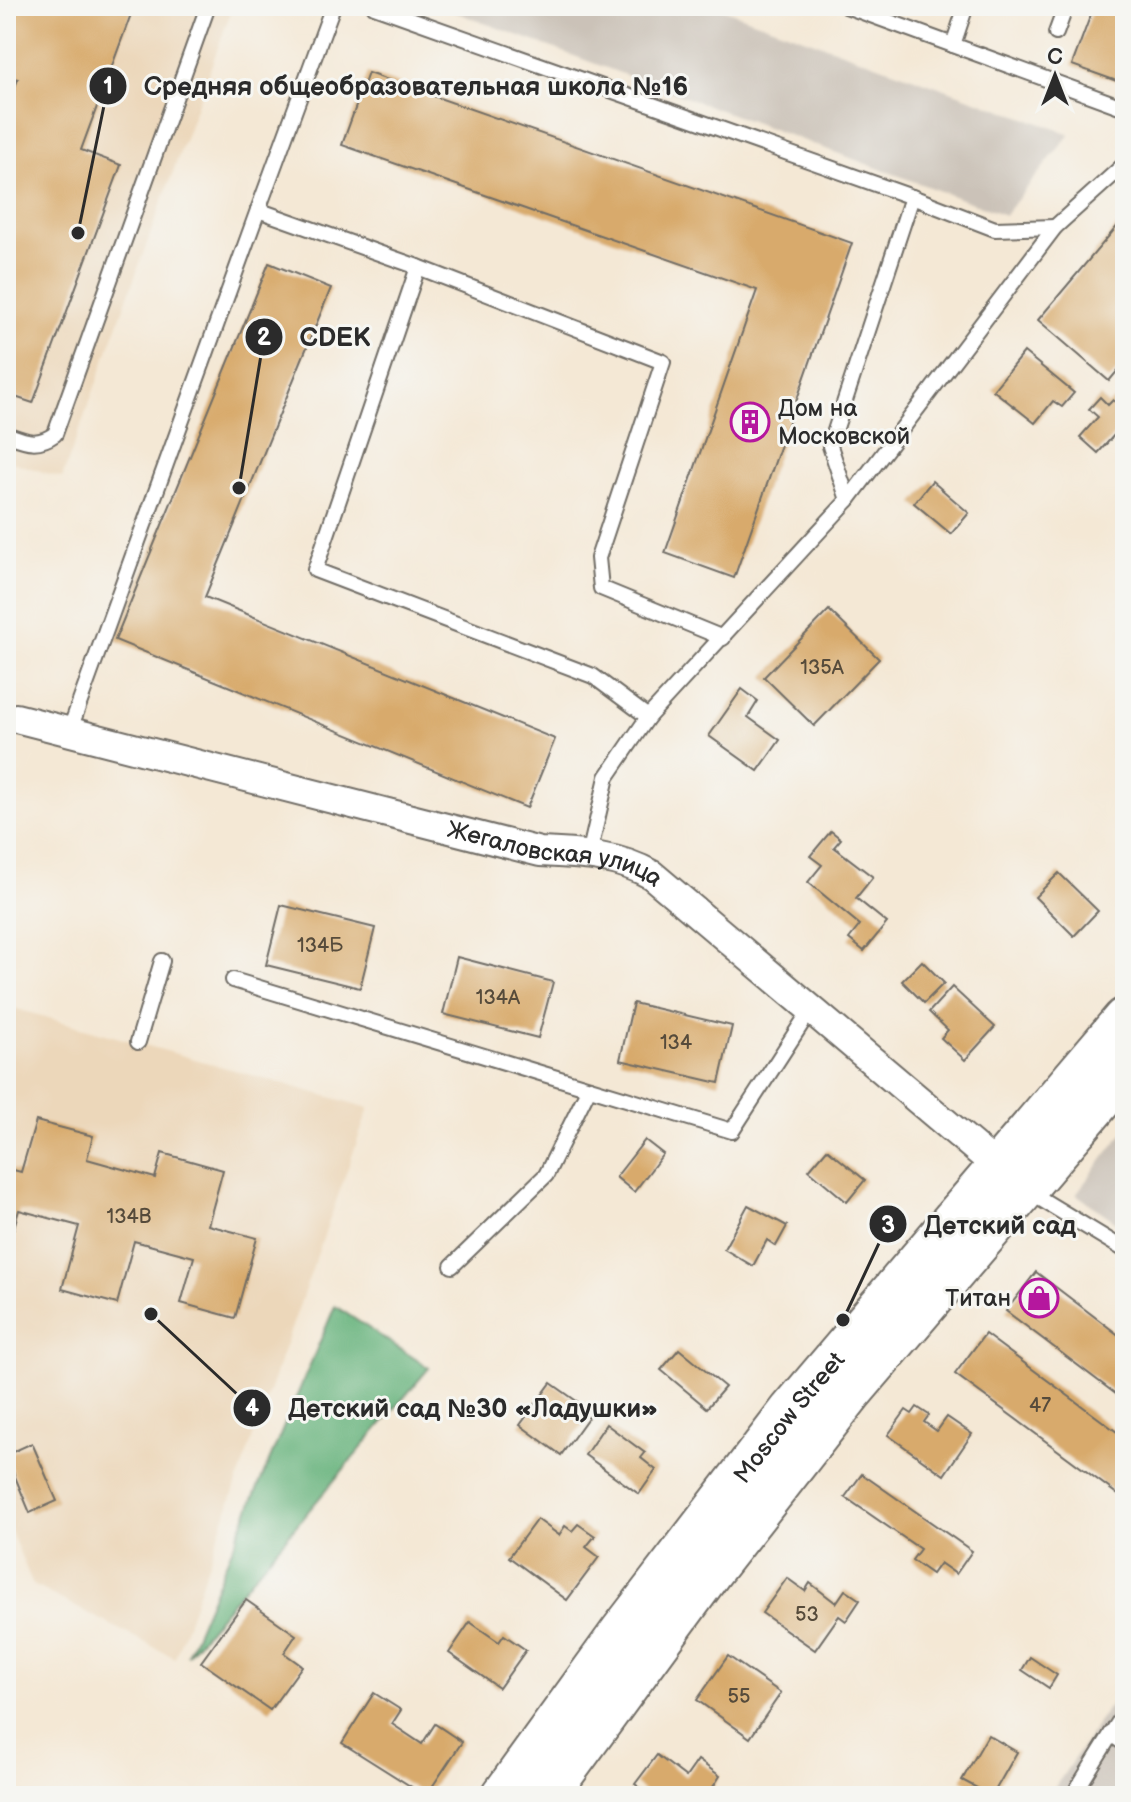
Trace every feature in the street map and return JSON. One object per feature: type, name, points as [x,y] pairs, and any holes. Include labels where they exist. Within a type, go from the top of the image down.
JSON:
[{"type":"main road","name":"Moscow Street","points":[[545,1796],[700,1584],[1011,1178],[1125,1020]]},
{"type":"main road","name":"Moscow Street","points":[[504,1796],[622,1633],[792,1411],[1011,1178],[1125,1070]]},
{"type":"street","name":"Жегаловская улица","points":[[11,719],[540,852],[589,855],[625,862],[652,875],[1011,1178]]},
{"type":"lane","points":[[6,434],[31,443],[44,442],[55,434],[208,6]]},
{"type":"lane","points":[[69,732],[333,6]]},
{"type":"lane","points":[[374,6],[995,229],[1055,227]]},
{"type":"lane","points":[[846,6],[1125,108]]},
{"type":"lane","points":[[953,45],[966,6]]},
{"type":"lane","points":[[1056,33],[1066,6]]},
{"type":"lane","points":[[589,855],[607,777],[648,717],[848,500],[1055,227],[1125,164]]},
{"type":"lane","points":[[848,500],[830,446],[912,197]]},
{"type":"lane","points":[[258,210],[418,267],[663,362],[598,558],[601,588],[723,638]]},
{"type":"lane","points":[[418,267],[315,570],[593,676],[648,717]]},
{"type":"lane","points":[[138,1042],[162,961]]},
{"type":"lane","points":[[233,980],[732,1131],[811,1009]]},
{"type":"lane","points":[[452,1266],[546,1175],[589,1088]]},
{"type":"lane","points":[[1011,1178],[1125,1250]]},
{"type":"lane","points":[[1086,1796],[1077,1789],[1125,1712]]},
{"type":"lane","points":[[1111,1734],[1125,1744]]},
{"type":"shaded area","points":[[6,6],[233,6],[62,478],[6,460]]},
{"type":"shaded area","points":[[454,6],[714,6],[1070,134],[1005,215],[452,11]]},
{"type":"shaded area","points":[[6,1006],[369,1108],[175,1658],[33,1585],[6,1520]]},
{"type":"shaded area","points":[[1125,1130],[1125,1228],[1076,1194]]},
{"type":"shaded area","points":[[1125,1683],[1125,1796],[1049,1796]]},
{"type":"green space","points":[[335,1306],[429,1368],[187,1655]]},
{"type":"building","points":[[6,6],[134,6],[81,150],[121,165],[33,403],[6,394],[6,111],[18,79],[6,75]]},
{"type":"building","points":[[1094,6],[1125,6],[1125,84],[1072,65]]},
{"type":"building","name":"Дом на Московской","points":[[368,73],[852,243],[734,578],[665,553],[757,290],[342,145]]},
{"type":"building","points":[[1125,217],[1125,362],[1109,381],[1038,320]]},
{"type":"building","points":[[269,263],[331,288],[205,597],[555,739],[527,808],[115,640]]},
{"type":"building","points":[[1024,352],[1074,393],[1062,407],[1053,401],[1035,423],[993,390]]},
{"type":"building","points":[[1100,397],[1108,405],[1113,400],[1125,411],[1125,423],[1098,453],[1080,437],[1098,417],[1089,409]]},
{"type":"building","points":[[932,481],[969,513],[951,534],[914,503]]},
{"type":"building","points":[[829,610],[879,659],[814,726],[764,677]]},
{"type":"building","points":[[742,689],[758,701],[748,717],[780,740],[758,771],[709,736]]},
{"type":"building","points":[[831,831],[841,839],[834,847],[873,877],[856,898],[887,923],[864,951],[849,939],[860,925],[808,882],[822,865],[810,856]]},
{"type":"building","points":[[1059,873],[1098,911],[1074,936],[1035,897]]},
{"type":"building","points":[[281,905],[375,928],[360,988],[266,965]]},
{"type":"building","points":[[457,957],[553,982],[538,1038],[443,1014]]},
{"type":"building","points":[[922,961],[944,983],[924,1003],[902,981]]},
{"type":"building","points":[[952,987],[995,1027],[965,1060],[941,1038],[948,1030],[929,1012]]},
{"type":"building","points":[[633,1003],[732,1026],[719,1083],[620,1060]]},
{"type":"building","points":[[36,1121],[93,1136],[87,1159],[155,1178],[162,1153],[223,1170],[208,1225],[257,1238],[235,1318],[181,1303],[194,1257],[134,1241],[117,1304],[62,1289],[79,1226],[19,1210],[6,1255],[6,1168],[21,1172]]},
{"type":"building","points":[[645,1140],[663,1154],[634,1192],[616,1177]]},
{"type":"building","points":[[827,1149],[865,1180],[847,1202],[809,1170]]},
{"type":"building","points":[[748,1205],[787,1226],[776,1246],[767,1240],[753,1266],[724,1249]]},
{"type":"building","points":[[1036,1272],[1125,1340],[1125,1401],[1006,1311]]},
{"type":"building","points":[[985,1334],[1125,1438],[1125,1500],[955,1374]]},
{"type":"building","points":[[679,1349],[725,1387],[707,1408],[661,1370]]},
{"type":"building","points":[[551,1383],[592,1412],[561,1455],[520,1425]]},
{"type":"building","points":[[917,1407],[929,1415],[924,1422],[937,1431],[947,1417],[972,1434],[944,1475],[888,1435],[906,1410],[912,1414]]},
{"type":"building","points":[[606,1424],[645,1453],[641,1458],[656,1470],[639,1494],[585,1455]]},
{"type":"building","points":[[32,1443],[57,1501],[30,1513],[6,1455]]},
{"type":"building","points":[[862,1474],[972,1551],[956,1574],[940,1563],[932,1574],[912,1560],[920,1549],[845,1497]]},
{"type":"building","points":[[537,1519],[559,1535],[565,1526],[572,1531],[578,1524],[595,1536],[586,1547],[599,1557],[567,1600],[509,1557]]},
{"type":"building","points":[[787,1578],[805,1591],[810,1583],[836,1603],[845,1590],[860,1600],[846,1621],[839,1616],[815,1650],[762,1613]]},
{"type":"building","points":[[246,1600],[296,1635],[284,1653],[302,1666],[270,1710],[201,1662]]},
{"type":"building","points":[[470,1622],[499,1642],[504,1635],[526,1650],[499,1688],[449,1653]]},
{"type":"building","points":[[728,1656],[781,1693],[750,1738],[697,1700]]},
{"type":"building","points":[[1030,1657],[1057,1675],[1049,1688],[1022,1670]]},
{"type":"building","points":[[374,1693],[401,1710],[392,1724],[422,1744],[435,1724],[462,1742],[426,1796],[342,1743]]},
{"type":"building","points":[[988,1735],[1017,1752],[992,1796],[962,1780]]},
{"type":"building","points":[[657,1755],[686,1777],[698,1760],[720,1776],[713,1787],[724,1796],[651,1796],[635,1784]]},
{"type":"place","name":"Средняя общеобразовательная школа №16","points":[[78,233]]},
{"type":"place","name":"Дом на Московской","points":[[750,422]]},
{"type":"place","name":"CDEK","points":[[239,488]]},
{"type":"place","name":"Титан","points":[[1039,1298]]},
{"type":"place","name":"Детский сад №30 «Ладушки»","points":[[151,1314]]},
{"type":"place","name":"Детский сад","points":[[843,1320]]}]
